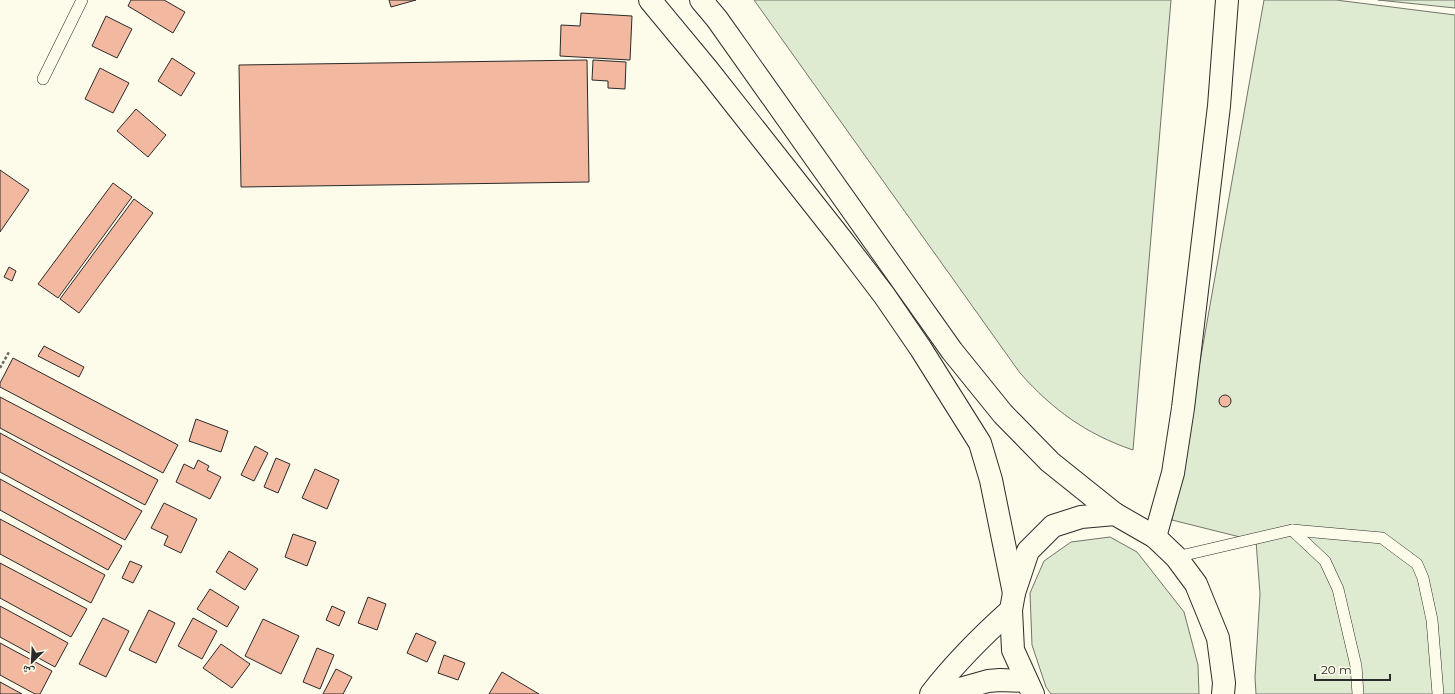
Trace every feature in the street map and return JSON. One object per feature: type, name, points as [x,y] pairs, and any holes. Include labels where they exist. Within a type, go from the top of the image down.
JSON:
[{"type":"main road","points":[[650,0],[708,70],[884,295],[921,349],[980,443],[991,480],[1013,602],[1013,650],[1029,688]]},
{"type":"main road","points":[[701,0],[721,25],[952,351],[1003,414],[1050,462],[1115,514],[1155,538],[1176,557],[1196,584],[1218,638],[1224,683],[1223,694]]},
{"type":"main road","points":[[1155,538],[1173,473],[1183,408],[1219,106],[1228,0]]},
{"type":"main road","points":[[931,694],[1013,602],[1028,551],[1053,526],[1082,517],[1115,514]]},
{"type":"main road","points":[[942,694],[1000,680],[1029,688]]},
{"type":"lane","points":[[43,79],[82,0]]},
{"type":"lane","points":[[1292,530],[1325,561],[1338,589],[1356,666],[1358,694]]},
{"type":"lane","points":[[1176,557],[1292,530],[1382,538],[1417,564],[1423,578],[1432,620],[1438,694]]},
{"type":"path","points":[[0,368],[9,352]]},
{"type":"green space","points":[[754,0],[1171,0],[1133,450],[1100,436],[1071,419],[1045,398],[1020,373]]},
{"type":"green space","points":[[1264,0],[1336,0],[1455,15],[1455,694],[1256,694],[1255,677],[1260,594],[1256,541],[1172,520]]},
{"type":"green space","points":[[1378,0],[1455,0],[1455,8]]},
{"type":"green space","points":[[1110,537],[1137,552],[1184,612],[1198,665],[1199,694],[1051,694],[1046,687],[1032,645],[1030,593],[1044,561],[1071,542]]},
{"type":"building","points":[[131,0],[164,0],[185,12],[173,33],[128,6]]},
{"type":"building","points":[[389,0],[416,0],[391,7]]},
{"type":"building","points":[[581,13],[632,16],[630,60],[560,56],[561,25],[580,26]]},
{"type":"building","points":[[106,16],[132,29],[117,58],[92,46]]},
{"type":"building","points":[[172,58],[195,73],[181,96],[158,81]]},
{"type":"building","points":[[587,60],[589,182],[241,187],[239,65]]},
{"type":"building","points":[[593,60],[626,62],[625,89],[608,88],[608,81],[592,80]]},
{"type":"building","points":[[100,68],[129,83],[113,113],[85,99]]},
{"type":"building","points":[[136,109],[166,135],[148,157],[117,131]]},
{"type":"building","points":[[0,170],[29,190],[0,232]]},
{"type":"building","points":[[113,183],[132,197],[58,298],[38,284]]},
{"type":"building","points":[[134,199],[153,213],[79,313],[60,299]]},
{"type":"building","points":[[9,267],[16,271],[12,281],[4,277]]},
{"type":"building","points":[[44,346],[84,367],[79,377],[38,356]]},
{"type":"building","points":[[13,358],[178,445],[163,473],[0,387],[0,383]]},
{"type":"building","points":[[1223,395],[1227,395],[1231,401],[1227,407],[1223,407],[1219,403],[1219,399]]},
{"type":"building","points":[[0,397],[158,480],[145,505],[0,428]]},
{"type":"building","points":[[196,419],[228,431],[221,452],[189,441]]},
{"type":"building","points":[[0,433],[142,511],[125,540],[0,472]]},
{"type":"building","points":[[255,446],[268,453],[254,481],[241,475]]},
{"type":"building","points":[[276,458],[290,464],[278,493],[264,487]]},
{"type":"building","points":[[198,460],[209,466],[207,470],[221,477],[210,499],[176,482],[184,464],[194,469]]},
{"type":"building","points":[[315,469],[339,480],[327,509],[302,498]]},
{"type":"building","points":[[0,479],[122,546],[108,570],[0,510]]},
{"type":"building","points":[[164,503],[197,519],[181,553],[164,545],[168,536],[151,528]]},
{"type":"building","points":[[0,519],[105,575],[91,603],[0,554]]},
{"type":"building","points":[[293,534],[316,542],[307,566],[285,557]]},
{"type":"building","points":[[229,551],[258,569],[245,590],[216,572]]},
{"type":"building","points":[[130,561],[142,566],[133,583],[122,578]]},
{"type":"building","points":[[0,563],[87,609],[71,637],[0,598]]},
{"type":"building","points":[[210,589],[239,607],[227,627],[197,609]]},
{"type":"building","points":[[368,597],[386,604],[377,630],[358,623]]},
{"type":"building","points":[[0,606],[68,643],[55,667],[0,637]]},
{"type":"building","points":[[332,606],[345,612],[339,626],[326,620]]},
{"type":"building","points":[[149,610],[175,623],[156,663],[129,650]]},
{"type":"building","points":[[103,618],[129,631],[106,677],[79,664]]},
{"type":"building","points":[[193,618],[217,631],[202,659],[178,646]]},
{"type":"building","points":[[263,619],[299,636],[281,674],[245,656]]},
{"type":"building","points":[[416,633],[436,642],[427,662],[407,653]]},
{"type":"building","points":[[0,643],[52,671],[40,694],[35,694],[0,675]]},
{"type":"building","points":[[221,644],[250,664],[232,688],[203,668]]},
{"type":"building","points":[[317,648],[334,655],[320,689],[303,682]]},
{"type":"building","points":[[444,655],[465,663],[458,680],[438,673]]},
{"type":"building","points":[[336,669],[352,677],[343,694],[323,694]]},
{"type":"building","points":[[502,672],[539,694],[489,694]]},
{"type":"building","points":[[0,682],[22,694],[0,694]]}]
